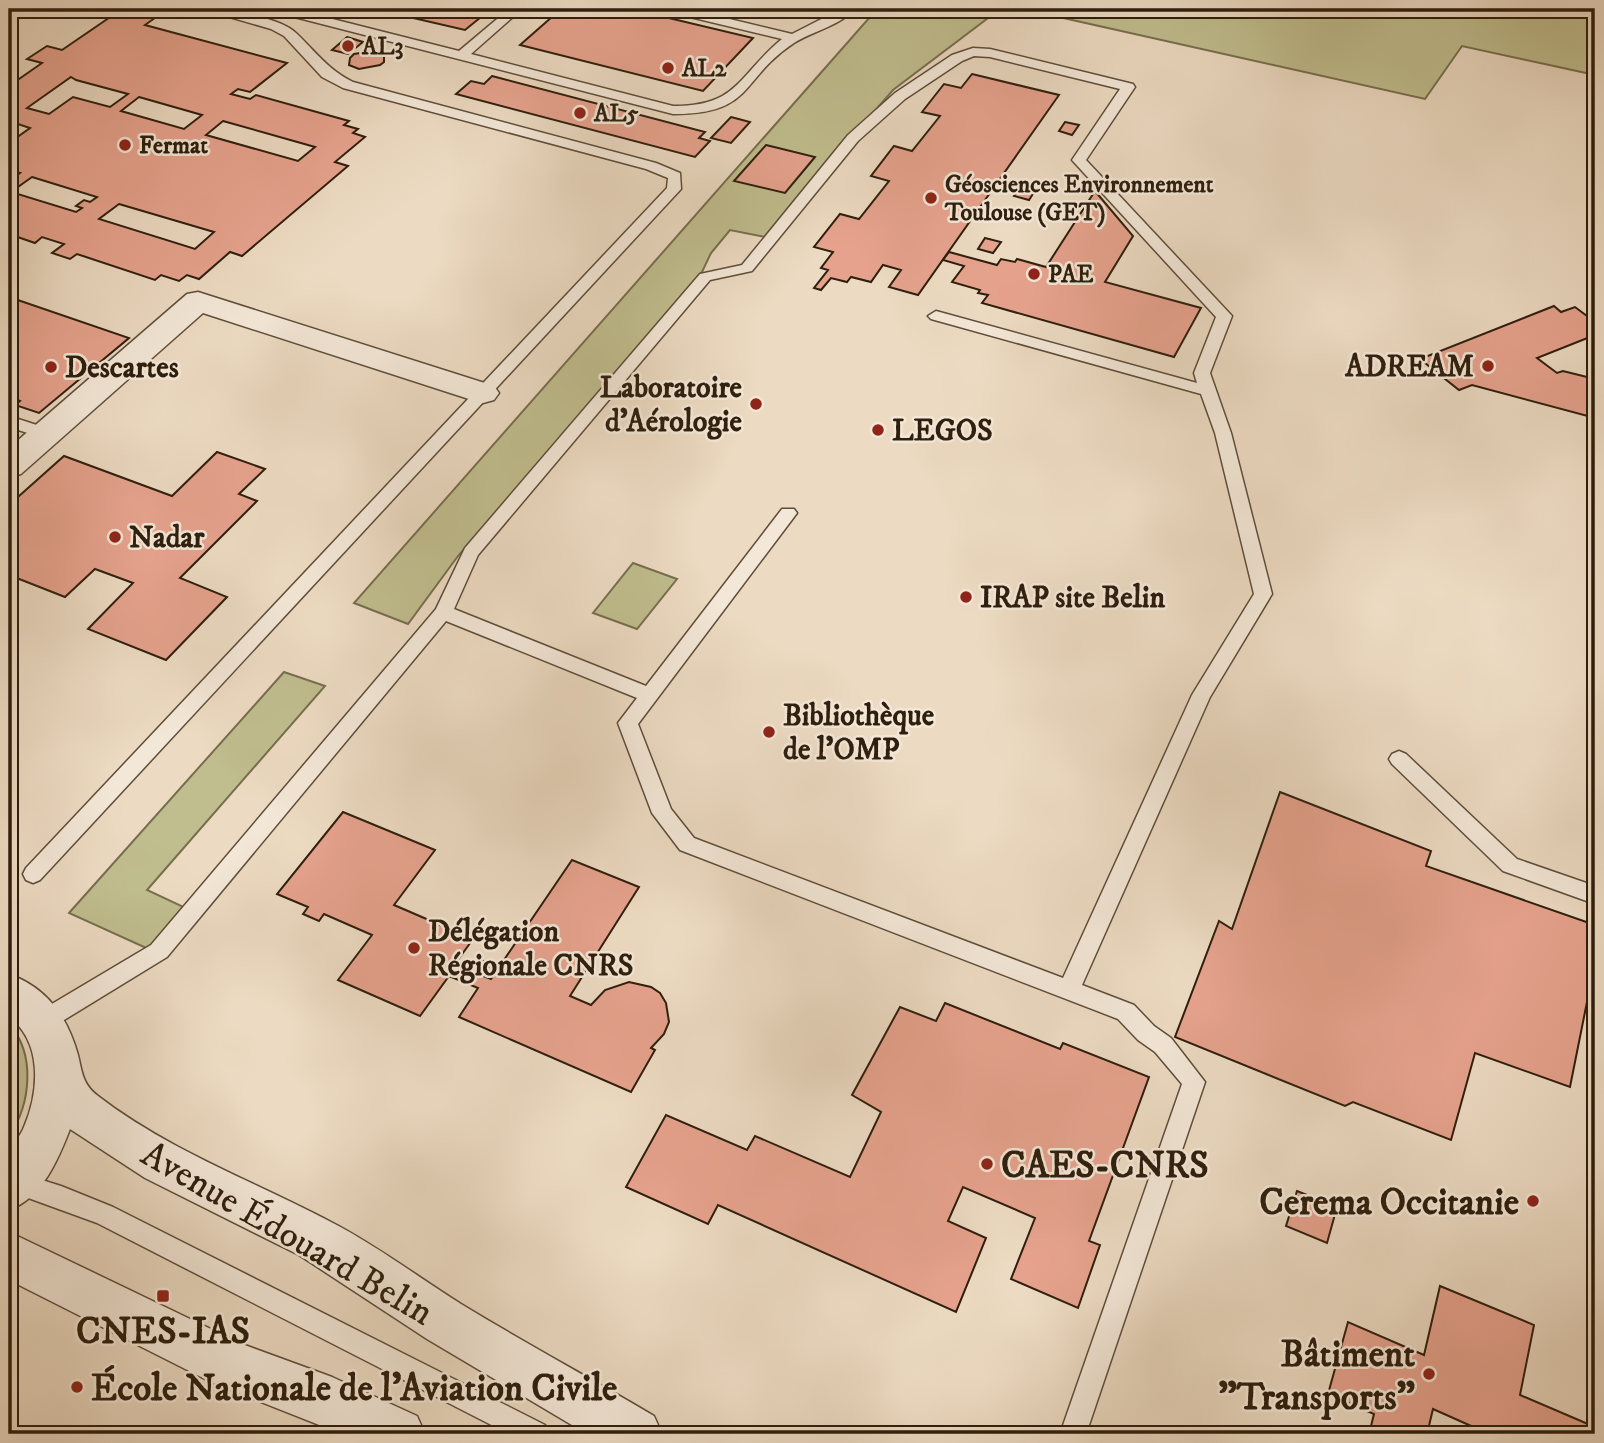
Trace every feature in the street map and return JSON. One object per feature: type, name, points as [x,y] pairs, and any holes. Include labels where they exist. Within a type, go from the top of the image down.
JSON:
[{"type":"street","points":[[9,466],[198,301],[483,393]]},
{"type":"street","points":[[9,993],[20,999],[43,1021],[56,1048],[60,1080],[54,1114],[38,1149],[11,1184]]},
{"type":"street","name":"Avenue Édouard Belin","points":[[60,1080],[79,1108],[162,1163],[316,1239],[445,1322],[636,1434]]},
{"type":"street","points":[[9,1255],[230,1366],[332,1403],[399,1434]]},
{"type":"lane","points":[[33,874],[450,425],[674,189],[675,176],[651,166],[348,85],[327,74],[289,33],[275,26],[208,9]]},
{"type":"lane","points":[[279,9],[673,110],[688,111],[725,104],[778,49],[793,38],[849,9]]},
{"type":"lane","points":[[463,55],[516,9]]},
{"type":"lane","points":[[673,9],[793,38]]},
{"type":"lane","points":[[43,1021],[159,951],[443,612],[471,552],[705,277],[747,268],[853,138],[900,96],[957,58],[973,52],[1129,87],[1079,160],[1224,316],[1202,373],[1223,433],[1262,594],[1201,695],[1069,990]]},
{"type":"lane","points":[[936,316],[1208,391]]},
{"type":"lane","points":[[9,421],[46,434]]},
{"type":"lane","points":[[788,513],[628,723],[662,813],[687,844],[1126,1012],[1146,1033],[1163,1045],[1194,1082],[1073,1434]]},
{"type":"lane","points":[[443,612],[649,695]]},
{"type":"lane","points":[[1399,759],[1510,865],[1595,895]]},
{"type":"lane","points":[[11,1184],[61,1197],[105,1215],[536,1434]]},
{"type":"shaded area","points":[[877,9],[1000,9],[893,90],[765,237],[730,230],[711,253],[702,272],[458,556],[408,624],[354,603]]},
{"type":"shaded area","points":[[1023,9],[1595,9],[1595,75],[1462,46],[1425,99]]},
{"type":"shaded area","points":[[633,563],[677,579],[637,629],[593,613]]},
{"type":"shaded area","points":[[284,672],[325,686],[147,890],[190,910],[155,952],[69,913]]},
{"type":"shaded area","points":[[9,1024],[18,1036],[23,1050],[27,1079],[22,1109],[9,1136]]},
{"type":"building","name":"Fermat","points":[[122,9],[137,9],[159,15],[145,25],[287,63],[250,92],[238,89],[231,94],[250,99],[256,95],[349,121],[344,125],[358,129],[353,133],[365,137],[335,162],[348,166],[242,256],[230,252],[199,279],[187,275],[179,281],[161,275],[155,280],[77,254],[70,259],[52,253],[64,244],[42,237],[35,243],[9,234],[9,181],[20,173],[9,170],[9,143],[30,128],[9,121],[9,86],[42,63],[27,59],[47,46],[62,50]],"holes":[[[71,77],[128,94],[110,107],[73,97],[49,114],[27,108]],[[139,97],[202,115],[184,129],[121,111]],[[223,121],[315,147],[298,161],[206,135]],[[32,177],[97,197],[90,202],[84,200],[76,206],[82,208],[76,212],[11,192]],[[119,204],[214,232],[195,249],[99,219]]]},
{"type":"building","points":[[491,9],[465,30],[383,11]]},
{"type":"building","name":"AL2","points":[[561,9],[631,9],[753,38],[703,91],[520,45]]},
{"type":"building","name":"AL3","points":[[347,37],[363,42],[348,54],[332,50]]},
{"type":"building","points":[[374,51],[384,55],[384,62],[380,65],[359,69],[349,65],[354,54]]},
{"type":"building","name":"Géosciences Environnement Toulouse (GET)","points":[[972,74],[1059,95],[918,295],[889,287],[901,270],[883,265],[871,282],[851,277],[847,282],[831,278],[821,290],[814,288],[828,270],[821,268],[833,252],[814,247],[840,214],[859,219],[889,181],[871,176],[894,146],[912,151],[940,116],[922,112],[944,84],[961,88]]},
{"type":"building","name":"AL5","points":[[492,76],[705,132],[699,138],[710,141],[695,157],[456,94],[471,81],[484,84]]},
{"type":"building","points":[[731,117],[750,122],[731,143],[711,138]]},
{"type":"building","points":[[1065,122],[1079,125],[1072,135],[1059,131]]},
{"type":"building","points":[[766,145],[815,157],[785,193],[734,181]]},
{"type":"building","points":[[1021,186],[1036,189],[1029,200],[1014,196]]},
{"type":"building","name":"PAE","points":[[1095,191],[1133,236],[1105,282],[1201,308],[1174,357],[982,303],[988,295],[952,282],[964,266],[943,260],[949,252],[997,265],[1001,259],[1015,262],[1017,259],[1046,267]]},
{"type":"building","points":[[985,238],[1001,242],[993,253],[978,249]]},
{"type":"building","name":"Descartes","points":[[9,297],[129,338],[39,413],[15,405],[20,401],[9,396]]},
{"type":"building","name":"ADREAM","points":[[1554,306],[1561,312],[1575,307],[1595,322],[1595,335],[1537,358],[1557,373],[1563,371],[1591,378],[1595,361],[1595,418],[1472,385],[1459,390],[1420,359]]},
{"type":"building","name":"Nadar","points":[[217,452],[265,469],[239,494],[257,501],[180,578],[227,597],[166,660],[88,629],[133,583],[95,569],[65,597],[9,575],[9,505],[64,456],[172,496]]},
{"type":"building","points":[[1280,792],[1431,851],[1426,866],[1595,925],[1595,962],[1570,1087],[1475,1053],[1451,1140],[1353,1102],[1345,1106],[1175,1037],[1219,921],[1232,929]]},
{"type":"building","name":"Délégation Régionale CNRS","points":[[343,812],[435,850],[394,905],[473,939],[455,964],[468,970],[476,958],[491,964],[483,976],[491,979],[572,860],[639,887],[570,996],[591,1005],[605,990],[629,982],[651,987],[660,993],[666,1003],[669,1022],[664,1034],[651,1048],[655,1050],[631,1092],[459,1017],[478,988],[449,976],[420,1016],[338,980],[372,935],[324,914],[319,921],[303,914],[308,907],[277,894]]},
{"type":"building","name":"CAES-CNRS","points":[[945,1003],[1060,1049],[1063,1043],[1149,1077],[1089,1241],[1100,1245],[1078,1308],[1011,1279],[1035,1218],[963,1187],[948,1221],[986,1238],[956,1312],[718,1205],[708,1224],[626,1187],[666,1115],[747,1150],[755,1136],[850,1177],[881,1112],[852,1095],[900,1007],[936,1021]]},
{"type":"building","points":[[1297,1191],[1337,1207],[1327,1243],[1286,1226]]},
{"type":"building","name":"Bâtiment \"Transports\"","points":[[1440,1286],[1534,1325],[1520,1395],[1595,1427],[1595,1434],[1489,1434],[1433,1409],[1427,1434],[1369,1434],[1374,1414],[1328,1394],[1348,1322],[1424,1355]]},
{"type":"place","name":"AL3","points":[[348,46]]},
{"type":"place","name":"AL2","points":[[668,68]]},
{"type":"place","name":"AL5","points":[[580,113]]},
{"type":"place","name":"Fermat","points":[[125,145]]},
{"type":"place","name":"Géosciences Environnement Toulouse (GET)","points":[[931,198]]},
{"type":"place","name":"PAE","points":[[1034,274]]},
{"type":"place","name":"ADREAM","points":[[1488,366]]},
{"type":"place","name":"Descartes","points":[[51,367]]},
{"type":"place","name":"Laboratoire d'Aérologie","points":[[756,404]]},
{"type":"place","name":"LEGOS","points":[[878,430]]},
{"type":"place","name":"Nadar","points":[[115,537]]},
{"type":"place","name":"IRAP site Belin","points":[[966,597]]},
{"type":"place","name":"Bibliothèque de l'OMP","points":[[769,732]]},
{"type":"place","name":"Délégation Régionale CNRS","points":[[414,948]]},
{"type":"place","name":"CAES-CNRS","points":[[987,1164]]},
{"type":"place","name":"Cerema Occitanie","points":[[1533,1201]]},
{"type":"place","name":"CNES-IAS","points":[[163,1296]]},
{"type":"place","name":"Bâtiment \"Transports\"","points":[[1429,1374]]},
{"type":"place","name":"École Nationale de l'Aviation Civile","points":[[77,1387]]}]
